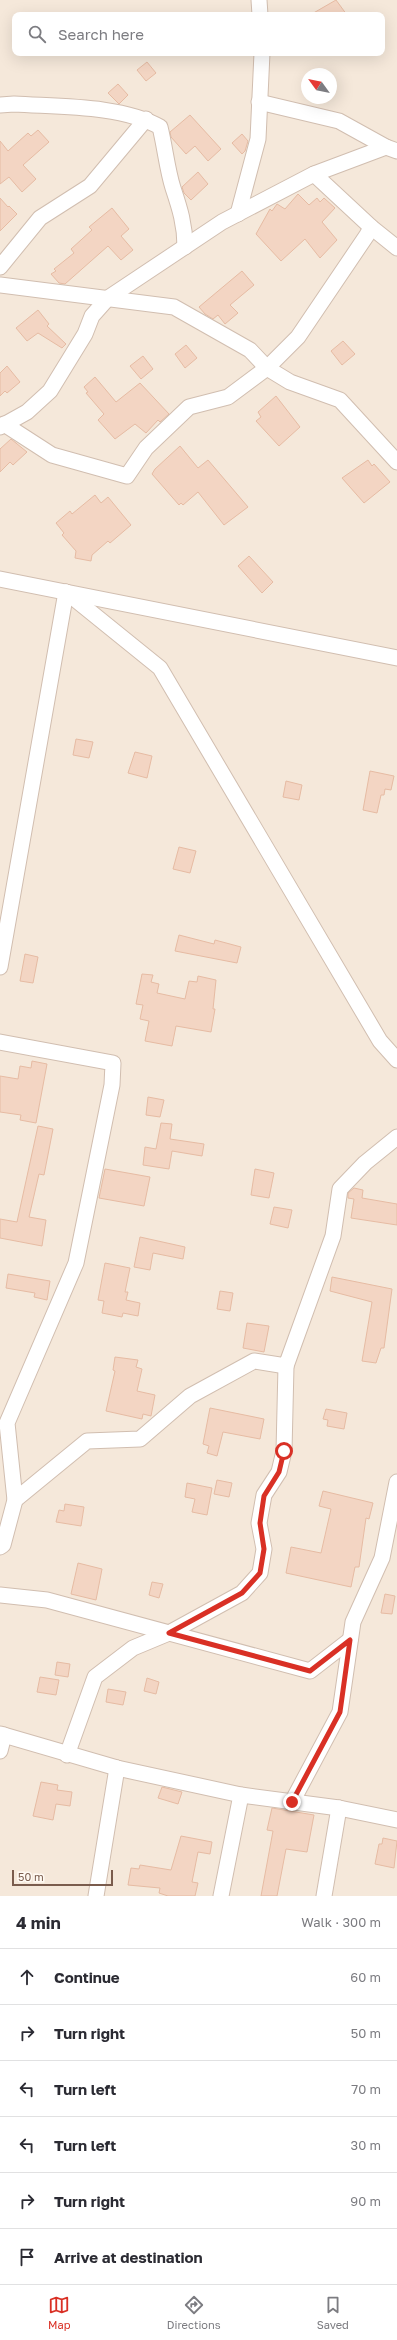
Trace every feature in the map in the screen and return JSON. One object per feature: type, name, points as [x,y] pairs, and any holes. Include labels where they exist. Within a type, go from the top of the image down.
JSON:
[{"type":"street","points":[[259,0],[260,12]]},
{"type":"street","points":[[238,214],[258,139],[262,56]]},
{"type":"street","points":[[259,102],[339,121],[391,149]]},
{"type":"street","points":[[0,105],[14,104],[108,112],[146,119],[160,127],[173,188],[180,206],[185,230],[185,246]]},
{"type":"street","points":[[0,267],[40,218],[90,186],[146,119]]},
{"type":"street","points":[[2,425],[27,412],[50,391],[85,334],[92,316],[108,298],[185,246],[238,214],[314,174],[391,149]]},
{"type":"street","points":[[314,174],[370,227],[397,248]]},
{"type":"street","points":[[2,425],[52,455],[127,476],[146,448],[189,407],[228,397],[267,368],[298,338],[367,235],[370,227]]},
{"type":"street","points":[[0,284],[18,288],[174,307],[250,350],[267,368],[290,382],[340,400],[397,462]]},
{"type":"street","points":[[0,579],[397,658]]},
{"type":"street","points":[[0,967],[66,592]]},
{"type":"street","points":[[66,592],[160,668],[380,1041],[397,1060]]},
{"type":"street","points":[[380,1041],[397,1052]]},
{"type":"street","points":[[0,1042],[113,1064],[112,1085],[76,1263],[7,1423],[15,1500],[3,1545],[0,1547]]},
{"type":"street","points":[[67,1755],[94,1676],[133,1648],[169,1633],[242,1593],[260,1573],[264,1549],[260,1523],[264,1496],[279,1472],[284,1451],[286,1366],[333,1236],[340,1190],[365,1163],[397,1137]]},
{"type":"street","points":[[15,1500],[87,1441],[140,1439],[190,1396],[254,1360],[286,1366]]},
{"type":"street","points":[[292,1802],[340,1712],[353,1622],[382,1558],[397,1482]]},
{"type":"street","points":[[0,1595],[47,1600],[310,1671],[350,1640]]},
{"type":"street","points":[[0,1751],[2,1734],[67,1755],[117,1768],[241,1795],[339,1808],[397,1820]]},
{"type":"street","points":[[96,1896],[117,1768]]},
{"type":"street","points":[[221,1896],[241,1795]]},
{"type":"street","points":[[324,1896],[339,1808]]},
{"type":"shaded area","points":[[0,0],[397,0],[397,1896],[0,1896]]},
{"type":"building","points":[[336,0],[345,12],[315,12]]},
{"type":"building","points":[[147,62],[156,73],[146,81],[137,70]]},
{"type":"building","points":[[118,84],[128,95],[119,104],[108,93]]},
{"type":"building","points":[[190,115],[221,149],[208,161],[195,146],[186,154],[171,137],[170,132]]},
{"type":"building","points":[[38,130],[49,142],[23,165],[36,179],[22,192],[9,177],[0,184],[0,141],[8,151],[28,133],[31,136]]},
{"type":"building","points":[[242,134],[248,141],[245,151],[242,154],[232,143]]},
{"type":"building","points":[[198,172],[208,184],[191,200],[184,193],[182,187]]},
{"type":"building","points":[[298,194],[309,205],[317,198],[320,202],[324,198],[335,208],[322,222],[337,240],[320,258],[305,239],[281,261],[256,234],[270,209],[272,211],[277,204],[285,209]]},
{"type":"building","points":[[0,198],[17,214],[0,231]]},
{"type":"building","points":[[112,208],[129,229],[121,236],[133,250],[121,260],[108,246],[65,284],[59,283],[51,274],[56,271],[54,269],[74,253],[71,249],[92,230],[89,227]]},
{"type":"building","points":[[242,271],[254,285],[230,305],[238,313],[225,324],[218,315],[213,319],[205,314],[199,307]]},
{"type":"building","points":[[38,310],[49,324],[47,326],[66,344],[62,348],[38,333],[27,341],[16,328]]},
{"type":"building","points":[[343,341],[355,354],[342,365],[331,351]]},
{"type":"building","points":[[186,345],[197,358],[185,368],[175,354]]},
{"type":"building","points":[[143,356],[153,369],[141,379],[130,366]]},
{"type":"building","points":[[7,366],[20,382],[7,393],[5,391],[0,396],[0,373]]},
{"type":"building","points":[[95,377],[116,402],[140,383],[169,414],[160,422],[158,420],[146,433],[135,424],[115,439],[98,420],[104,414],[86,393],[88,392],[84,387]]},
{"type":"building","points":[[276,396],[300,427],[279,446],[256,421],[261,417],[258,412]]},
{"type":"building","points":[[11,439],[27,452],[13,465],[10,462],[0,472],[0,449]]},
{"type":"building","points":[[180,446],[198,468],[208,460],[248,507],[224,525],[198,492],[183,505],[181,503],[179,505],[152,474],[155,469]]},
{"type":"building","points":[[368,460],[372,466],[374,464],[390,482],[364,503],[342,478]]},
{"type":"building","points":[[95,495],[101,503],[108,497],[131,525],[110,543],[108,541],[92,555],[91,561],[75,558],[76,551],[62,535],[64,533],[56,523],[70,511],[72,514]]},
{"type":"building","points":[[249,556],[273,582],[262,593],[238,566]]},
{"type":"building","points":[[76,739],[93,742],[89,758],[73,755]]},
{"type":"building","points":[[135,752],[152,756],[147,778],[128,773]]},
{"type":"building","points":[[370,771],[394,776],[391,790],[385,789],[384,795],[381,795],[377,813],[363,810]]},
{"type":"building","points":[[286,781],[302,785],[299,800],[283,797]]},
{"type":"building","points":[[179,847],[196,851],[190,873],[173,869]]},
{"type":"building","points":[[179,935],[214,944],[215,940],[241,947],[237,963],[175,951]]},
{"type":"building","points":[[25,954],[38,957],[33,983],[20,981]]},
{"type":"building","points":[[142,974],[153,975],[151,982],[159,984],[157,993],[185,999],[189,981],[197,982],[198,976],[216,980],[213,1009],[215,1009],[211,1032],[176,1026],[172,1046],[145,1041],[149,1021],[140,1019],[143,1005],[136,1004]]},
{"type":"building","points":[[32,1061],[47,1064],[36,1123],[20,1120],[21,1115],[0,1112],[0,1076],[18,1079],[20,1066],[31,1068]]},
{"type":"building","points":[[148,1097],[164,1100],[160,1117],[146,1115]]},
{"type":"building","points":[[161,1123],[172,1124],[170,1139],[204,1144],[202,1156],[172,1151],[169,1169],[143,1165],[145,1147],[156,1149]]},
{"type":"building","points":[[38,1126],[53,1129],[44,1175],[39,1174],[29,1217],[46,1220],[42,1246],[0,1238],[0,1219],[17,1222]]},
{"type":"building","points":[[105,1169],[150,1177],[144,1206],[99,1198]]},
{"type":"building","points":[[255,1169],[274,1173],[269,1198],[251,1195]]},
{"type":"building","points":[[354,1188],[363,1190],[362,1198],[397,1204],[397,1225],[351,1218],[354,1199],[348,1198],[348,1193]]},
{"type":"building","points":[[274,1207],[292,1210],[288,1228],[270,1224]]},
{"type":"building","points":[[140,1237],[185,1247],[183,1259],[153,1253],[150,1270],[134,1267]]},
{"type":"building","points":[[105,1263],[130,1268],[125,1292],[128,1292],[126,1300],[140,1303],[138,1316],[123,1313],[122,1317],[102,1313],[104,1301],[98,1300]]},
{"type":"building","points":[[8,1274],[50,1281],[47,1300],[34,1297],[35,1293],[6,1288]]},
{"type":"building","points":[[332,1277],[392,1289],[384,1348],[381,1348],[376,1363],[362,1361],[372,1302],[330,1291]]},
{"type":"building","points":[[220,1291],[233,1293],[230,1311],[217,1309]]},
{"type":"building","points":[[247,1323],[269,1326],[264,1352],[243,1348]]},
{"type":"building","points":[[115,1357],[138,1360],[136,1367],[142,1369],[137,1391],[155,1395],[151,1416],[143,1414],[142,1419],[106,1411],[115,1371],[113,1370]]},
{"type":"building","points":[[210,1408],[264,1419],[260,1439],[223,1432],[217,1456],[207,1453],[209,1446],[203,1444]]},
{"type":"building","points":[[326,1409],[347,1413],[344,1429],[327,1426],[328,1420],[323,1419]]},
{"type":"building","points":[[217,1480],[232,1483],[229,1497],[214,1494]]},
{"type":"building","points":[[187,1483],[212,1488],[207,1515],[192,1512],[195,1499],[185,1497]]},
{"type":"building","points":[[323,1491],[373,1503],[369,1519],[366,1518],[359,1567],[355,1567],[351,1587],[286,1573],[291,1547],[321,1553],[331,1509],[319,1506]]},
{"type":"building","points":[[65,1504],[84,1507],[81,1526],[56,1522],[59,1510],[64,1511]]},
{"type":"building","points":[[78,1563],[102,1569],[96,1600],[71,1594]]},
{"type":"building","points":[[152,1582],[163,1584],[159,1598],[149,1595]]},
{"type":"building","points":[[385,1594],[395,1596],[392,1614],[381,1613]]},
{"type":"building","points":[[57,1662],[70,1664],[68,1677],[55,1675]]},
{"type":"building","points":[[40,1677],[59,1680],[56,1695],[37,1692]]},
{"type":"building","points":[[147,1678],[159,1682],[156,1694],[144,1691]]},
{"type":"building","points":[[108,1689],[126,1692],[123,1705],[106,1702]]},
{"type":"building","points":[[41,1782],[58,1785],[57,1790],[72,1792],[70,1806],[56,1804],[53,1820],[33,1816]]},
{"type":"building","points":[[162,1787],[182,1792],[178,1804],[158,1798]]},
{"type":"building","points":[[272,1808],[314,1815],[307,1852],[286,1849],[277,1896],[261,1896],[273,1831],[267,1830]]},
{"type":"building","points":[[181,1836],[212,1842],[210,1854],[198,1852],[192,1882],[198,1883],[195,1896],[168,1896],[159,1893],[160,1888],[128,1885],[131,1868],[139,1869],[140,1865],[171,1870]]},
{"type":"building","points":[[383,1838],[397,1841],[394,1868],[375,1864],[379,1844],[382,1844]]},
{"type":"route","points":[[284,1451],[279,1472],[264,1496],[260,1523],[264,1549],[260,1573],[242,1593],[169,1633],[310,1671],[350,1640],[340,1712],[292,1802]]}]
